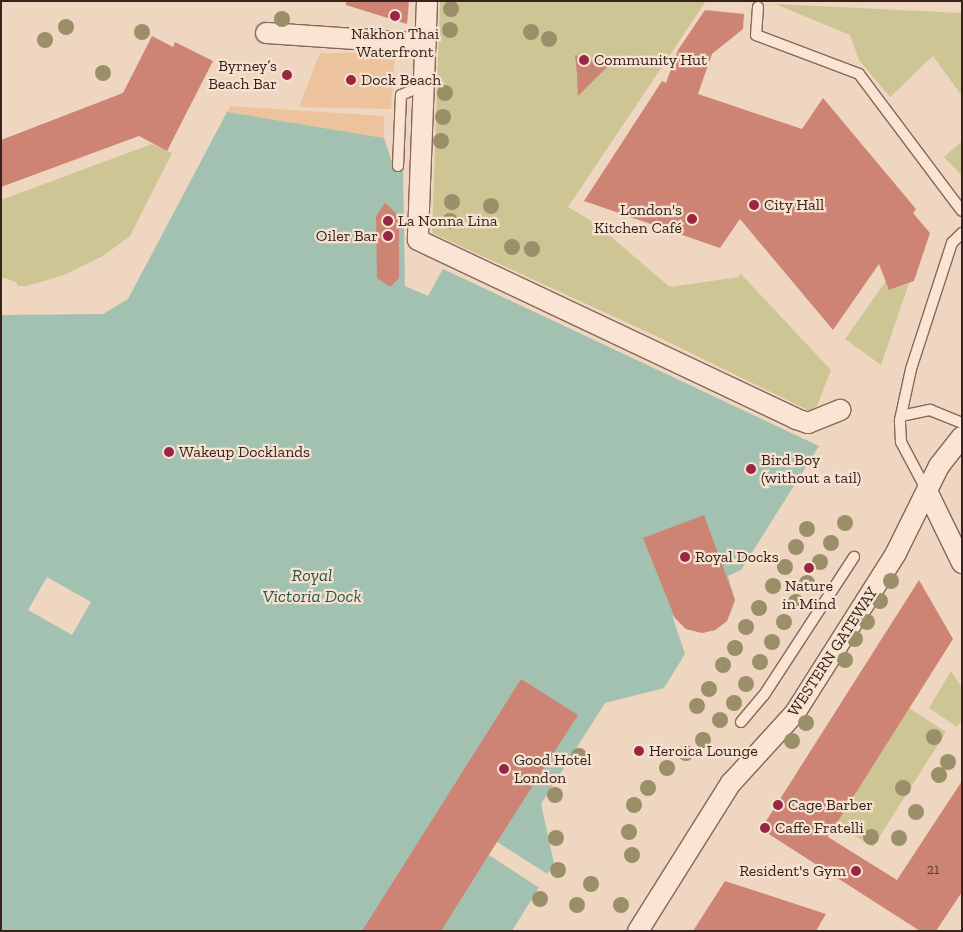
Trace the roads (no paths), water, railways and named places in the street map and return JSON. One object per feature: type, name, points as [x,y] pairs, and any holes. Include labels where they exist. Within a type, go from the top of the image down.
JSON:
[{"type":"street","points":[[427,1],[418,240],[796,419],[808,423],[841,410]]},
{"type":"street","points":[[266,33],[426,44]]},
{"type":"street","name":"WESTERN GATEWAY","points":[[638,931],[731,783],[795,713],[896,553],[939,466],[962,437]]},
{"type":"street","points":[[927,491],[962,563]]},
{"type":"lane","points":[[758,7],[756,35],[859,74],[962,211]]},
{"type":"lane","points":[[398,166],[401,95],[424,86]]},
{"type":"lane","points":[[927,491],[901,442],[901,416],[911,369],[952,243],[962,233]]},
{"type":"lane","points":[[901,416],[930,410],[962,423]]},
{"type":"lane","points":[[741,722],[764,695],[854,558]]},
{"type":"water","name":"Royal Victoria Dock","points":[[227,112],[384,138],[393,165],[403,167],[405,286],[428,296],[443,269],[819,446],[741,570],[728,576],[735,600],[727,621],[715,630],[702,633],[686,629],[672,615],[685,654],[664,688],[605,703],[541,804],[554,863],[512,931],[1,931],[1,315],[103,314],[128,299]]},
{"type":"place","name":"Nakhon Thai Waterfront","points":[[395,16]]},
{"type":"place","name":"Community Hut","points":[[584,60]]},
{"type":"place","name":"Byrney’s Beach Bar","points":[[287,75]]},
{"type":"place","name":"Dock Beach","points":[[351,80]]},
{"type":"place","name":"City Hall","points":[[754,205]]},
{"type":"place","name":"London's Kitchen Café","points":[[692,219]]},
{"type":"place","name":"La Nonna Lina","points":[[388,221]]},
{"type":"place","name":"Oiler Bar","points":[[388,236]]},
{"type":"place","name":"Wakeup Docklands","points":[[169,452]]},
{"type":"place","name":"Bird Boy (without a tail)","points":[[751,469]]},
{"type":"place","name":"Royal Docks","points":[[685,557]]},
{"type":"place","name":"Nature in Mind","points":[[809,568]]},
{"type":"place","name":"Heroica Lounge","points":[[639,751]]},
{"type":"place","name":"Good Hotel London","points":[[504,769]]},
{"type":"place","name":"Cage Barber","points":[[778,805]]},
{"type":"place","name":"Caffe Fratelli","points":[[765,828]]},
{"type":"place","name":"Resident's Gym","points":[[856,871]]}]
